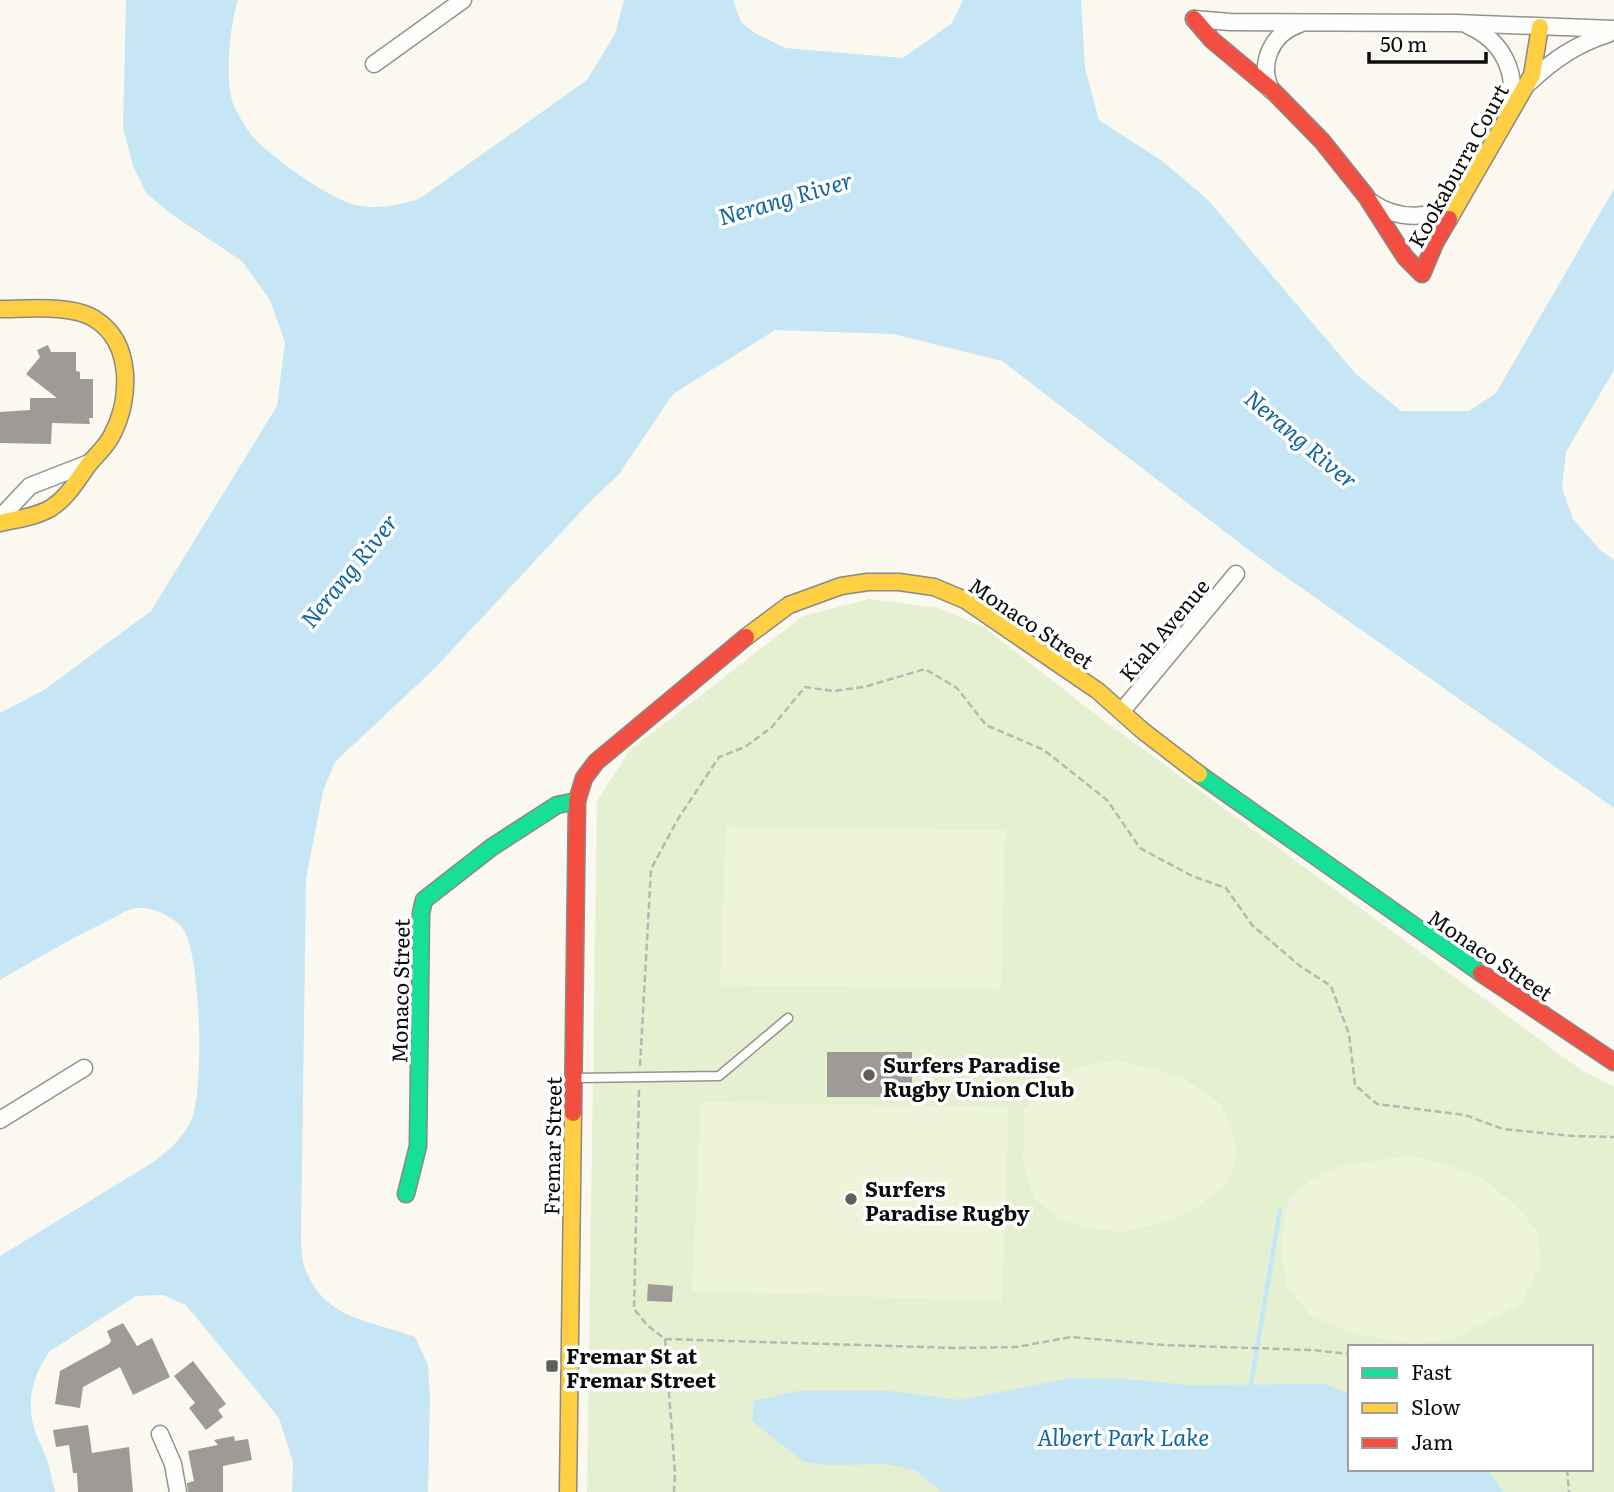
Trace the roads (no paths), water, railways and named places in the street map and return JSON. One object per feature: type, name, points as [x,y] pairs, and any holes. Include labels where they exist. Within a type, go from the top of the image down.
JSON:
[{"type":"street","points":[[374,64],[463,0]]},
{"type":"street","name":"Kookaburra Court","points":[[1305,23],[1194,19],[1216,46],[1272,90],[1320,137],[1369,201],[1406,259],[1422,274],[1432,249],[1535,65],[1540,27]]},
{"type":"street","points":[[1272,90],[1266,62],[1273,44],[1283,31],[1305,23],[1456,23],[1614,31]]},
{"type":"street","points":[[1456,23],[1470,26],[1485,34],[1504,56],[1513,86],[1507,117]]},
{"type":"street","points":[[1522,90],[1570,49],[1614,31]]},
{"type":"street","points":[[1369,201],[1391,213],[1419,216],[1443,210],[1463,194]]},
{"type":"street","points":[[0,309],[80,313],[93,318],[108,330],[119,348],[125,391],[114,431],[103,451],[89,463],[30,486],[0,518]]},
{"type":"street","points":[[0,523],[47,510],[66,497],[79,482],[89,463]]},
{"type":"street","points":[[30,486],[47,510]]},
{"type":"street","name":"Kiah Avenue","points":[[1122,711],[1236,574]]},
{"type":"street","name":"Monaco Street","points":[[406,1194],[418,1146],[421,913],[424,900],[492,847],[556,806],[577,801],[584,778],[596,762],[741,641],[789,605],[841,586],[868,582],[934,586],[965,600],[1098,691],[1143,731],[1230,798],[1448,951],[1614,1062]]},
{"type":"street","name":"Fremar Street","points":[[568,1492],[577,801]]},
{"type":"street","points":[[0,1120],[84,1068]]},
{"type":"street","points":[[160,1434],[173,1464],[178,1492]]},
{"type":"lane","points":[[573,1078],[719,1076],[788,1018]]},
{"type":"water","name":"Nerang River","points":[[126,0],[238,0],[231,38],[229,83],[234,106],[245,127],[274,156],[317,187],[356,205],[380,207],[419,199],[587,80],[615,34],[624,0],[733,0],[741,22],[755,33],[785,48],[903,58],[952,23],[963,0],[1081,0],[1085,68],[1099,120],[1162,161],[1208,200],[1356,374],[1401,411],[1469,411],[1496,393],[1614,189],[1614,370],[1566,452],[1562,488],[1573,519],[1600,550],[1614,560],[1614,808],[1262,560],[1002,361],[893,334],[775,330],[673,394],[619,474],[435,668],[335,762],[323,791],[306,879],[302,1257],[305,1269],[326,1301],[353,1317],[415,1337],[428,1365],[428,1492],[292,1492],[293,1462],[279,1418],[186,1305],[163,1295],[136,1296],[50,1351],[33,1386],[31,1414],[55,1492],[0,1492],[0,1256],[155,1161],[176,1142],[192,1118],[196,1103],[199,1022],[194,965],[183,929],[169,917],[142,908],[125,911],[0,980],[0,713],[44,690],[151,611],[277,406],[285,342],[270,300],[242,261],[174,216],[146,193],[133,166],[123,128]]},
{"type":"water","name":"Albert Park Lake","points":[[1070,1378],[1127,1379],[1188,1385],[1324,1384],[1348,1393],[1348,1471],[1488,1471],[1504,1492],[942,1492],[916,1471],[888,1464],[829,1465],[804,1462],[752,1421],[754,1401],[798,1391],[889,1391],[960,1400]]},
{"type":"waterway","points":[[1251,1384],[1280,1210]]},
{"type":"place","name":"Surfers Paradise Rugby Union Club","points":[[869,1075]]},
{"type":"place","name":"Surfers Paradise Rugby","points":[[851,1199]]},
{"type":"place","name":"Fremar St at Fremar Street","points":[[552,1366]]}]
